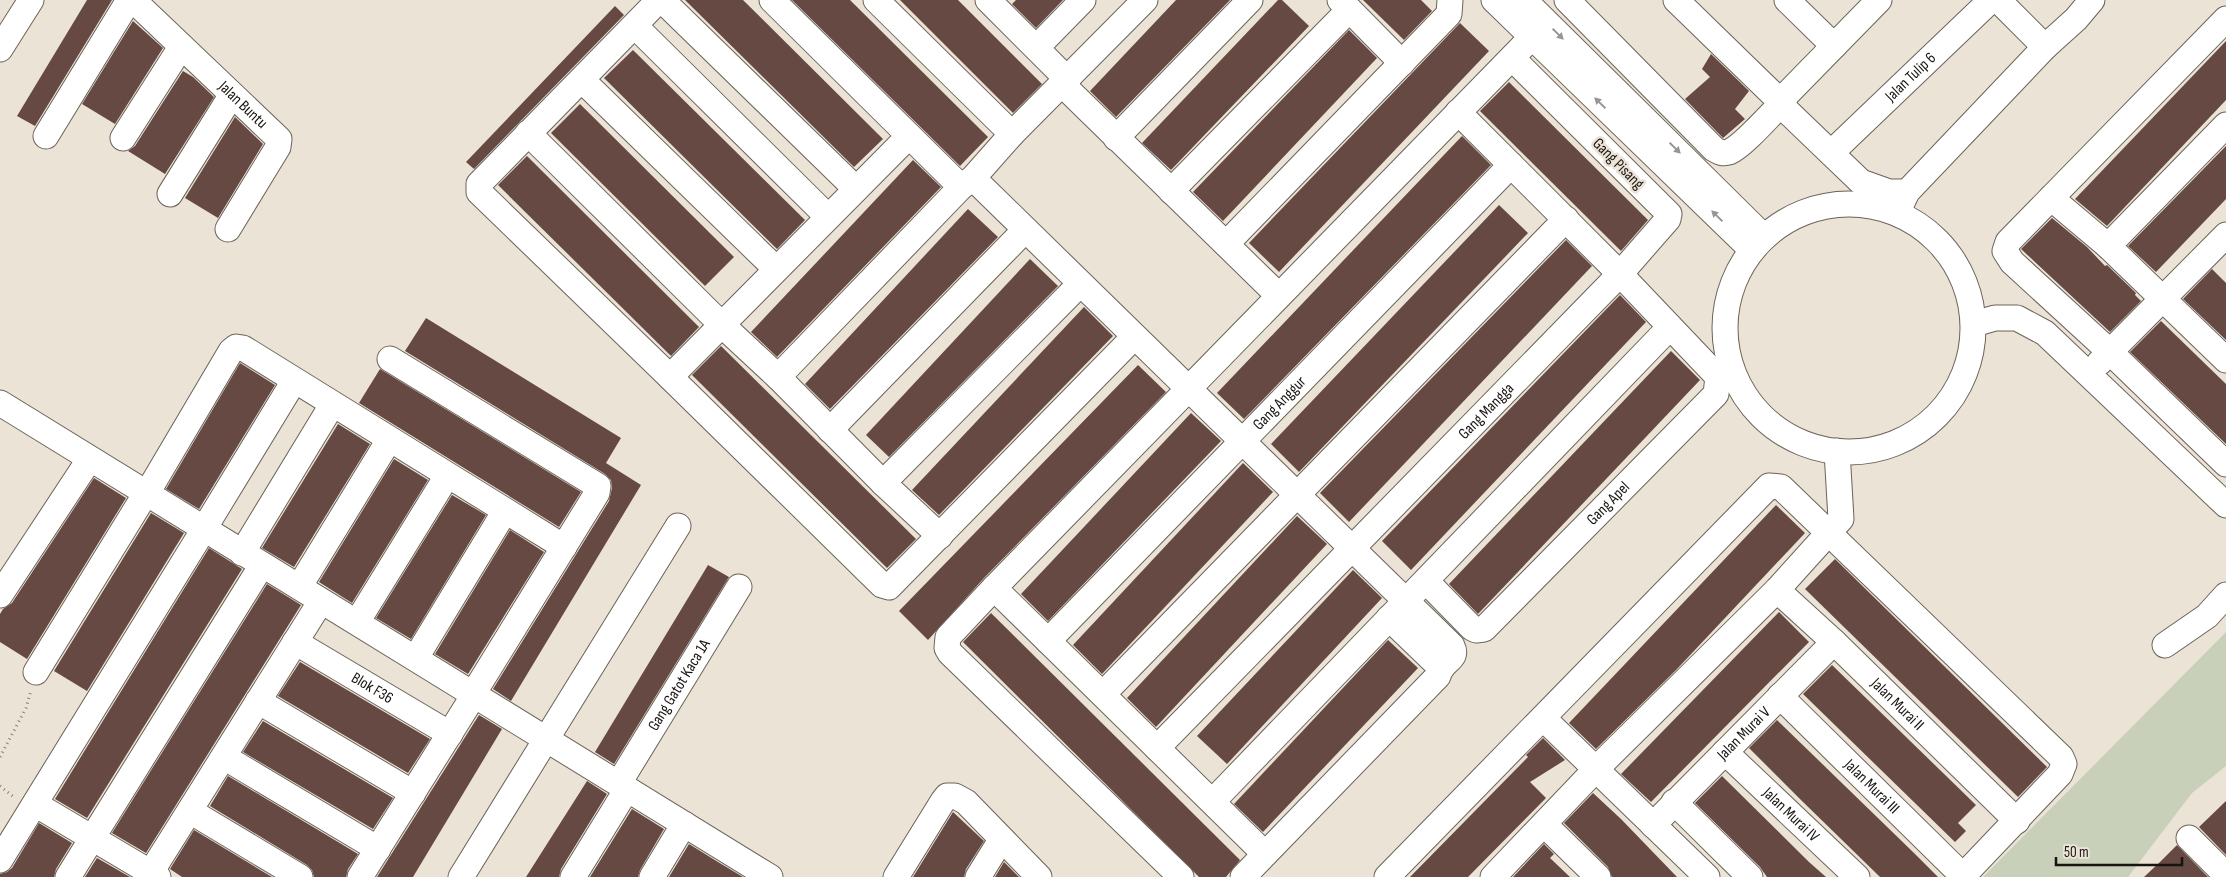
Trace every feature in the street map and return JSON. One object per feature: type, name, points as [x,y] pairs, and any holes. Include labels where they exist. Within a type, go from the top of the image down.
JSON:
[{"type":"street","points":[[0,49],[31,0]]},
{"type":"street","points":[[46,136],[129,0]]},
{"type":"street","name":"Jalan Buntu","points":[[133,0],[278,139],[279,142],[228,230]]},
{"type":"street","points":[[856,189],[661,0],[479,184],[479,192],[882,585],[889,587],[1134,337]]},
{"type":"street","points":[[772,0],[909,136],[1025,230],[1188,391],[1298,495],[1352,549],[1397,610],[1452,646],[1455,652],[1454,656],[1441,668],[1438,676],[1243,877]]},
{"type":"street","points":[[876,0],[1012,134]]},
{"type":"street","points":[[988,0],[1037,47],[1065,83],[1116,138],[1280,296]]},
{"type":"street","points":[[1037,47],[1083,0]]},
{"type":"street","points":[[778,377],[967,183],[1012,134],[1065,83],[1145,0]]},
{"type":"street","points":[[1116,138],[1250,0]]},
{"type":"street","points":[[1226,244],[1449,14],[1450,0]]},
{"type":"street","points":[[1494,0],[1758,244]]},
{"type":"street","points":[[1524,0],[1630,103],[1758,244]]},
{"type":"street","points":[[1567,0],[1714,149],[1722,153],[1730,151],[1742,143],[1879,0]]},
{"type":"street","points":[[1458,112],[1620,274],[1670,328],[1724,372],[1772,424],[1802,443],[1837,451],[1854,452],[1889,446],[1921,430],[1935,419],[1957,392],[1965,376],[1973,341],[1974,324],[1967,289],[1951,257],[1902,202],[1890,192],[1860,182],[1676,0]]},
{"type":"street","points":[[1787,0],[1834,46]]},
{"type":"street","name":"Jalan Tulip 6","points":[[1831,153],[1991,0]]},
{"type":"street","points":[[1998,0],[2045,47]]},
{"type":"street","points":[[1724,372],[1728,297],[1734,280],[1758,244],[1793,217],[1827,206],[1902,202],[2045,47],[2076,19],[2092,0]]},
{"type":"street","points":[[1171,191],[1345,5],[1402,63]]},
{"type":"street","points":[[2226,20],[2008,242],[2005,251],[2012,262],[2109,351],[2226,464]]},
{"type":"street","points":[[634,26],[828,217]]},
{"type":"street","points":[[1181,877],[947,648],[948,637],[1532,37]]},
{"type":"street","points":[[123,138],[181,47]]},
{"type":"street","name":"Gang Pisang","points":[[1512,58],[1669,214],[1668,219],[1620,274]]},
{"type":"street","points":[[582,80],[776,269]]},
{"type":"street","points":[[1630,103],[1650,83]]},
{"type":"street","points":[[170,194],[231,96]]},
{"type":"street","points":[[2108,246],[2226,125]]},
{"type":"street","points":[[528,133],[721,324],[778,377],[883,483],[940,536]]},
{"type":"street","points":[[670,377],[909,136]]},
{"type":"street","name":"Gang Anggur","points":[[1048,641],[1512,165]]},
{"type":"street","points":[[2051,198],[2108,246],[2226,360]]},
{"type":"street","points":[[1103,694],[1566,219]]},
{"type":"street","points":[[830,430],[1025,230]]},
{"type":"street","points":[[2089,375],[2109,351],[2222,246]]},
{"type":"street","name":"Gang Mangga","points":[[1157,748],[1620,274]]},
{"type":"street","points":[[883,483],[1080,284]]},
{"type":"street","points":[[1974,324],[1995,318],[2017,318],[2045,333],[2226,505]]},
{"type":"street","points":[[1213,801],[1670,328]]},
{"type":"street","points":[[36,672],[150,488],[231,351],[236,347],[243,348],[332,405],[564,547]]},
{"type":"street","points":[[360,877],[597,493],[598,486],[390,359]]},
{"type":"street","name":"Gang Apel","points":[[1426,582],[1472,628],[1476,630],[1484,629],[1716,394],[1724,372]]},
{"type":"street","points":[[0,860],[294,381]]},
{"type":"street","points":[[0,403],[89,460],[150,488],[207,524],[252,559],[320,601],[476,691],[684,824],[736,868],[770,877]]},
{"type":"street","points":[[68,877],[252,559],[332,405]]},
{"type":"street","points":[[304,579],[389,440]]},
{"type":"street","points":[[1493,877],[1597,768],[1777,590],[1841,519],[1837,451]]},
{"type":"street","points":[[0,595],[89,460]]},
{"type":"street","points":[[362,614],[447,476]]},
{"type":"street","points":[[1386,877],[1769,486],[1781,487],[2061,757],[2064,764],[2060,774],[2016,822],[1962,876]]},
{"type":"street","points":[[420,651],[505,511]]},
{"type":"street","points":[[462,877],[678,526]]},
{"type":"street","name":"Gang Gatot Kaca 1A","points":[[573,877],[623,786],[739,587]]},
{"type":"street","points":[[994,588],[1265,854]]},
{"type":"street","name":"Jalan Murai II","points":[[1777,590],[1834,642],[2016,822]]},
{"type":"street","points":[[2165,645],[2207,616],[2226,595]]},
{"type":"street","points":[[35,804],[152,876],[320,601]]},
{"type":"street","name":"Blok F36","points":[[295,642],[450,734]]},
{"type":"street","name":"Jalan Murai V","points":[[1653,825],[1834,642]]},
{"type":"street","name":"Jalan Murai III","points":[[1780,696],[1962,876]]},
{"type":"street","points":[[258,701],[413,793]]},
{"type":"street","points":[[1543,718],[1597,768],[1707,877]]},
{"type":"street","name":"Jalan Murai IV","points":[[1725,752],[1857,877]]},
{"type":"street","points":[[224,757],[378,849]]},
{"type":"street","points":[[896,877],[947,796],[966,802],[1039,877]]},
{"type":"street","points":[[1674,802],[1750,877]]},
{"type":"street","points":[[190,811],[300,877]]},
{"type":"street","points":[[652,877],[684,824]]},
{"type":"street","points":[[1544,824],[1598,877]]},
{"type":"street","points":[[2188,838],[2226,875]]},
{"type":"street","points":[[978,877],[1001,840]]},
{"type":"path","points":[[0,757],[26,708],[36,672]]},
{"type":"green space","points":[[2226,632],[2226,766],[2192,793],[2128,877],[1983,877]]},
{"type":"building","points":[[87,0],[112,0],[35,126],[17,116]]},
{"type":"building","points":[[685,0],[743,0],[883,139],[854,167]]},
{"type":"building","points":[[792,0],[850,0],[988,137],[960,166]]},
{"type":"building","points":[[900,0],[958,0],[1042,84],[1013,113]]},
{"type":"building","points":[[1016,0],[1063,0],[1036,28],[1012,4]]},
{"type":"building","points":[[1176,0],[1230,0],[1116,117],[1090,91]]},
{"type":"building","points":[[1278,0],[1282,0],[1309,26],[1171,170],[1142,143]]},
{"type":"building","points":[[1363,0],[1421,0],[1432,11],[1404,40]]},
{"type":"building","points":[[615,6],[624,15],[474,169],[466,162]]},
{"type":"building","points":[[133,21],[163,48],[115,124],[82,104]]},
{"type":"building","points":[[1460,23],[1489,51],[1279,272],[1249,243]]},
{"type":"building","points":[[1349,30],[1377,58],[1223,221],[1193,192]]},
{"type":"building","points":[[2226,41],[2226,100],[2107,226],[2075,199]]},
{"type":"building","points":[[633,50],[805,220],[777,249],[604,78]]},
{"type":"building","points":[[1711,54],[1749,91],[1735,109],[1745,119],[1723,138],[1685,99],[1710,77],[1702,69]]},
{"type":"building","points":[[183,71],[193,77],[214,97],[165,174],[128,151],[135,146]]},
{"type":"building","points":[[1509,82],[1648,220],[1621,251],[1480,111]]},
{"type":"building","points":[[580,104],[734,257],[705,286],[551,133]]},
{"type":"building","points":[[235,117],[263,144],[218,218],[185,198]]},
{"type":"building","points":[[1462,136],[1491,165],[1244,419],[1217,393]]},
{"type":"building","points":[[2226,146],[2226,199],[2156,272],[2128,246]]},
{"type":"building","points":[[527,156],[699,327],[671,356],[498,185]]},
{"type":"building","points":[[913,160],[941,187],[777,357],[751,332]]},
{"type":"building","points":[[1499,205],[1528,233],[1299,472],[1271,444]]},
{"type":"building","points":[[968,209],[998,237],[830,409],[805,384]]},
{"type":"building","points":[[2052,218],[2087,247],[2105,266],[2107,265],[2136,293],[2135,295],[2141,301],[2110,332],[2021,249]]},
{"type":"building","points":[[1566,240],[1592,266],[1349,522],[1320,493]]},
{"type":"building","points":[[1030,259],[1058,286],[889,457],[866,435]]},
{"type":"building","points":[[2212,269],[2226,283],[2226,340],[2183,299]]},
{"type":"building","points":[[1620,295],[1646,322],[1411,570],[1382,541]]},
{"type":"building","points":[[1084,307],[1113,336],[939,515],[912,490]]},
{"type":"building","points":[[426,318],[621,438],[606,463],[641,485],[511,701],[493,689],[609,501],[612,488],[611,480],[605,474],[405,351]]},
{"type":"building","points":[[2161,321],[2226,384],[2226,444],[2130,352]]},
{"type":"building","points":[[721,346],[916,539],[887,568],[692,375]]},
{"type":"building","points":[[1671,351],[1700,380],[1478,614],[1449,584]]},
{"type":"building","points":[[240,363],[275,385],[199,509],[166,489]]},
{"type":"building","points":[[1138,365],[1166,392],[984,578],[928,640],[899,611]]},
{"type":"building","points":[[380,369],[581,492],[559,527],[359,403]]},
{"type":"building","points":[[1191,413],[1221,441],[1048,621],[1021,594]]},
{"type":"building","points":[[338,424],[370,444],[294,567],[262,548]]},
{"type":"building","points":[[394,459],[428,480],[352,603],[319,582]]},
{"type":"building","points":[[1243,463],[1273,492],[1102,674],[1073,645]]},
{"type":"building","points":[[94,478],[126,498],[27,659],[0,642],[0,614],[3,609],[12,603]]},
{"type":"building","points":[[452,495],[486,515],[411,639],[376,618]]},
{"type":"building","points":[[1776,505],[1805,533],[1677,669],[1596,749],[1569,723]]},
{"type":"building","points":[[151,513],[184,533],[87,691],[54,671]]},
{"type":"building","points":[[1297,516],[1327,544],[1156,727],[1127,698]]},
{"type":"building","points":[[510,530],[544,552],[468,674],[435,654]]},
{"type":"building","points":[[209,548],[242,569],[87,818],[55,799]]},
{"type":"building","points":[[1835,559],[2047,767],[2018,797],[1805,589]]},
{"type":"building","points":[[708,565],[729,577],[614,764],[595,752]]},
{"type":"building","points":[[1353,570],[1382,598],[1227,764],[1197,736]]},
{"type":"building","points":[[267,584],[301,605],[146,853],[112,833]]},
{"type":"building","points":[[1779,612],[1809,642],[1651,802],[1621,774]]},
{"type":"building","points":[[991,613],[1240,860],[1226,877],[1199,877],[963,642]]},
{"type":"building","points":[[1388,640],[1418,668],[1263,832],[1234,804]]},
{"type":"building","points":[[300,662],[430,739],[408,773],[278,696]]},
{"type":"building","points":[[1832,665],[1976,805],[1958,823],[1966,831],[1955,842],[1803,694]]},
{"type":"building","points":[[479,715],[502,729],[413,877],[377,877]]},
{"type":"building","points":[[1777,720],[1938,877],[1880,877],[1801,800],[1749,748]]},
{"type":"building","points":[[263,721],[393,798],[373,829],[243,752]]},
{"type":"building","points":[[1543,738],[1565,760],[1530,782],[1546,798],[1468,877],[1410,877],[1528,757],[1526,755]]},
{"type":"building","points":[[228,776],[358,854],[348,869],[346,877],[314,877],[312,870],[307,865],[210,806]]},
{"type":"building","points":[[1722,776],[1826,877],[1767,877],[1760,867],[1695,803]]},
{"type":"building","points":[[587,781],[607,794],[561,869],[559,877],[526,877]]},
{"type":"building","points":[[1593,793],[1677,877],[1612,877],[1608,867],[1564,823]]},
{"type":"building","points":[[2226,801],[2226,855],[2199,827]]},
{"type":"building","points":[[632,809],[664,829],[640,870],[638,877],[590,877]]},
{"type":"building","points":[[953,812],[984,841],[966,869],[964,877],[913,877]]},
{"type":"building","points":[[39,823],[72,843],[56,869],[54,877],[0,877],[0,874],[12,868]]},
{"type":"building","points":[[194,830],[272,877],[182,877],[170,869]]},
{"type":"building","points":[[689,844],[718,862],[743,877],[669,877]]},
{"type":"building","points":[[1544,844],[1554,854],[1550,858],[1570,877],[1513,877]]},
{"type":"building","points":[[2177,845],[2208,877],[2144,877],[2160,862]]},
{"type":"building","points":[[97,858],[130,877],[85,877]]},
{"type":"building","points":[[1004,862],[1019,877],[995,877]]}]
